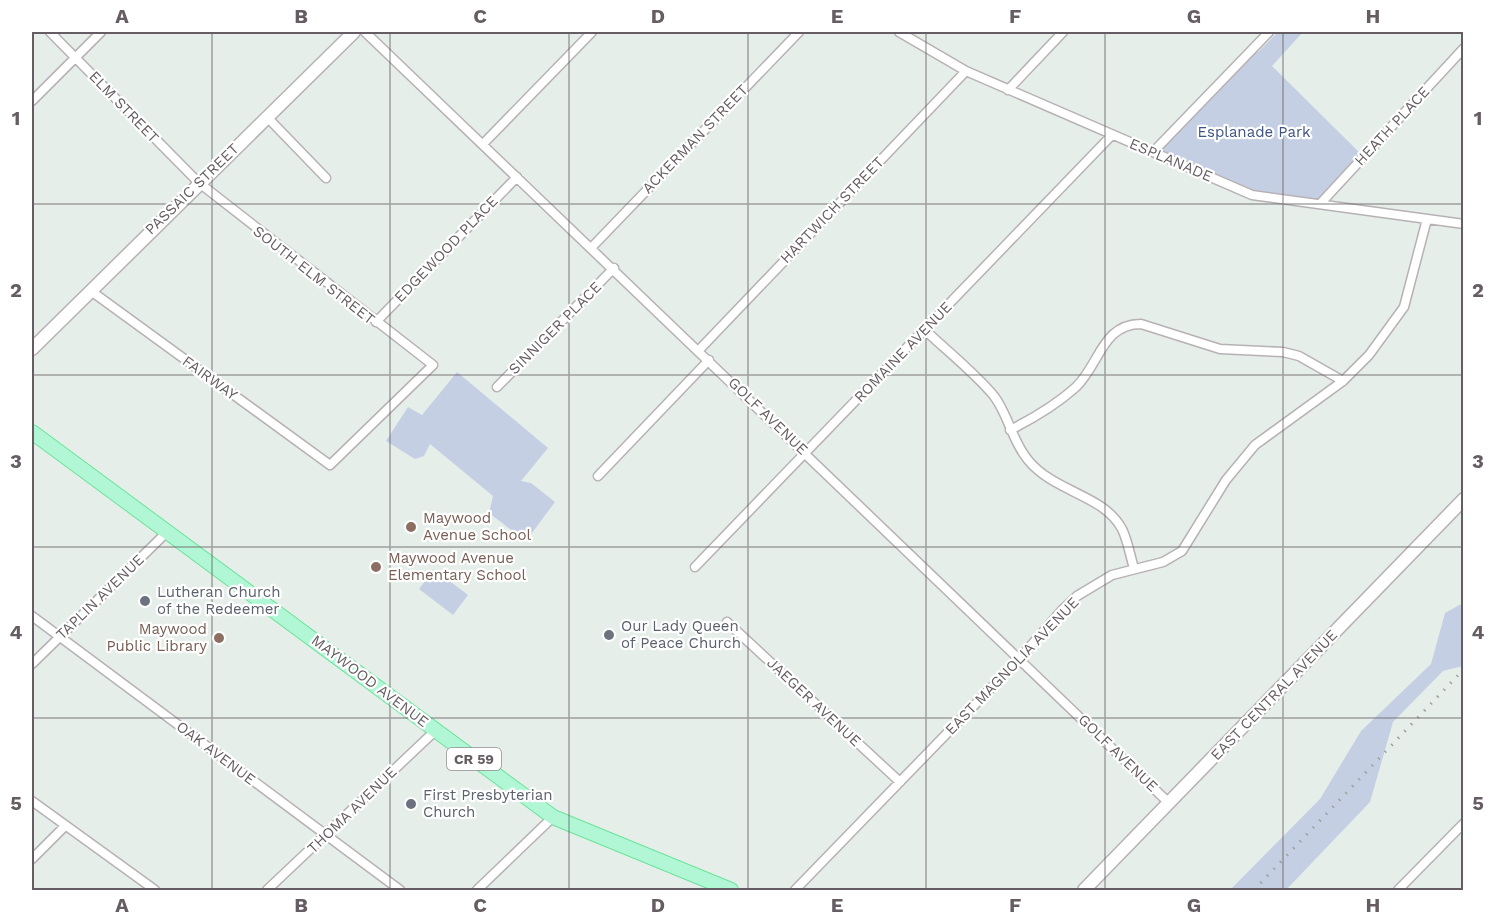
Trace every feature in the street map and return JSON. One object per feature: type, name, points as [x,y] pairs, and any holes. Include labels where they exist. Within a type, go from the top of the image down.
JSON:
[{"type":"main road","name":"MAYWOOD AVENUE","points":[[32,432],[553,817],[731,891]]},
{"type":"street","name":"ELM STREET","points":[[50,32],[198,182]]},
{"type":"street","points":[[32,100],[101,32]]},
{"type":"street","name":"PASSAIC STREET","points":[[32,349],[198,182],[354,32]]},
{"type":"street","name":"GOLF AVENUE","points":[[365,32],[614,268],[1169,803]]},
{"type":"street","points":[[483,144],[592,32]]},
{"type":"street","name":"ACKERMAN STREET","points":[[592,247],[799,32]]},
{"type":"street","name":"ESPLANADE","points":[[898,32],[966,71],[1111,136],[1252,195],[1464,224]]},
{"type":"street","points":[[1008,90],[1063,32]]},
{"type":"street","points":[[1153,152],[1269,32]]},
{"type":"street","name":"HEATH PLACE","points":[[1320,204],[1464,48]]},
{"type":"street","name":"HARTWICH STREET","points":[[699,350],[966,71]]},
{"type":"street","points":[[267,117],[326,178]]},
{"type":"street","name":"ROMAINE AVENUE","points":[[695,567],[1111,136]]},
{"type":"street","name":"EDGEWOOD PLACE","points":[[376,322],[517,177]]},
{"type":"street","name":"SOUTH ELM STREET","points":[[198,182],[433,365]]},
{"type":"street","name":"EAST MAGNOLIA AVENUE","points":[[795,891],[1020,658],[1062,610],[1077,596],[1112,575],[1164,562],[1182,551],[1226,480],[1255,445],[1343,381],[1369,355],[1404,307],[1426,219]]},
{"type":"street","name":"SINNIGER PLACE","points":[[497,387],[614,268]]},
{"type":"street","name":"FAIRWAY","points":[[91,291],[330,465],[433,365]]},
{"type":"street","points":[[1010,430],[1033,419],[1071,391],[1089,372],[1112,333],[1131,324],[1141,324],[1220,349],[1282,352],[1299,356],[1343,381]]},
{"type":"street","points":[[925,330],[993,396],[1028,460],[1041,473],[1062,488],[1096,502],[1116,520],[1123,531],[1134,568]]},
{"type":"street","points":[[598,476],[709,360]]},
{"type":"street","name":"EAST CENTRAL AVENUE","points":[[1084,891],[1464,499]]},
{"type":"street","name":"TAPLIN AVENUE","points":[[32,664],[168,531]]},
{"type":"street","name":"OAK AVENUE","points":[[32,616],[400,891]]},
{"type":"street","name":"JAEGER AVENUE","points":[[728,622],[900,782]]},
{"type":"street","name":"THOMA AVENUE","points":[[267,891],[436,730]]},
{"type":"street","points":[[32,801],[155,891]]},
{"type":"street","points":[[477,891],[553,817]]},
{"type":"street","points":[[1398,891],[1464,824]]},
{"type":"street","points":[[32,859],[65,826]]},
{"type":"green space","name":"Esplanade Park","points":[[1278,32],[1303,32],[1272,66],[1364,157],[1320,204],[1252,195],[1153,152],[1254,48],[1258,52]]},
{"type":"green space","points":[[457,372],[548,448],[521,481],[531,483],[555,502],[526,541],[489,513],[493,496],[430,444],[424,456],[415,459],[386,441],[408,407],[422,415]]},
{"type":"green space","points":[[434,569],[468,595],[453,615],[419,589]]},
{"type":"green space","points":[[1463,603],[1463,666],[1443,671],[1393,722],[1370,802],[1286,890],[1230,890],[1320,799],[1361,731],[1431,664],[1445,613]]},
{"type":"railway","points":[[1254,890],[1464,669]]},
{"type":"place","name":"Maywood Avenue School","points":[[411,527]]},
{"type":"place","name":"Maywood Avenue Elementary School","points":[[376,567]]},
{"type":"place","name":"Lutheran Church of the Redeemer","points":[[145,601]]},
{"type":"place","name":"Our Lady Queen of Peace Church","points":[[609,635]]},
{"type":"place","name":"Maywood Public Library","points":[[219,638]]},
{"type":"place","name":"First Presbyterian Church","points":[[411,804]]}]
